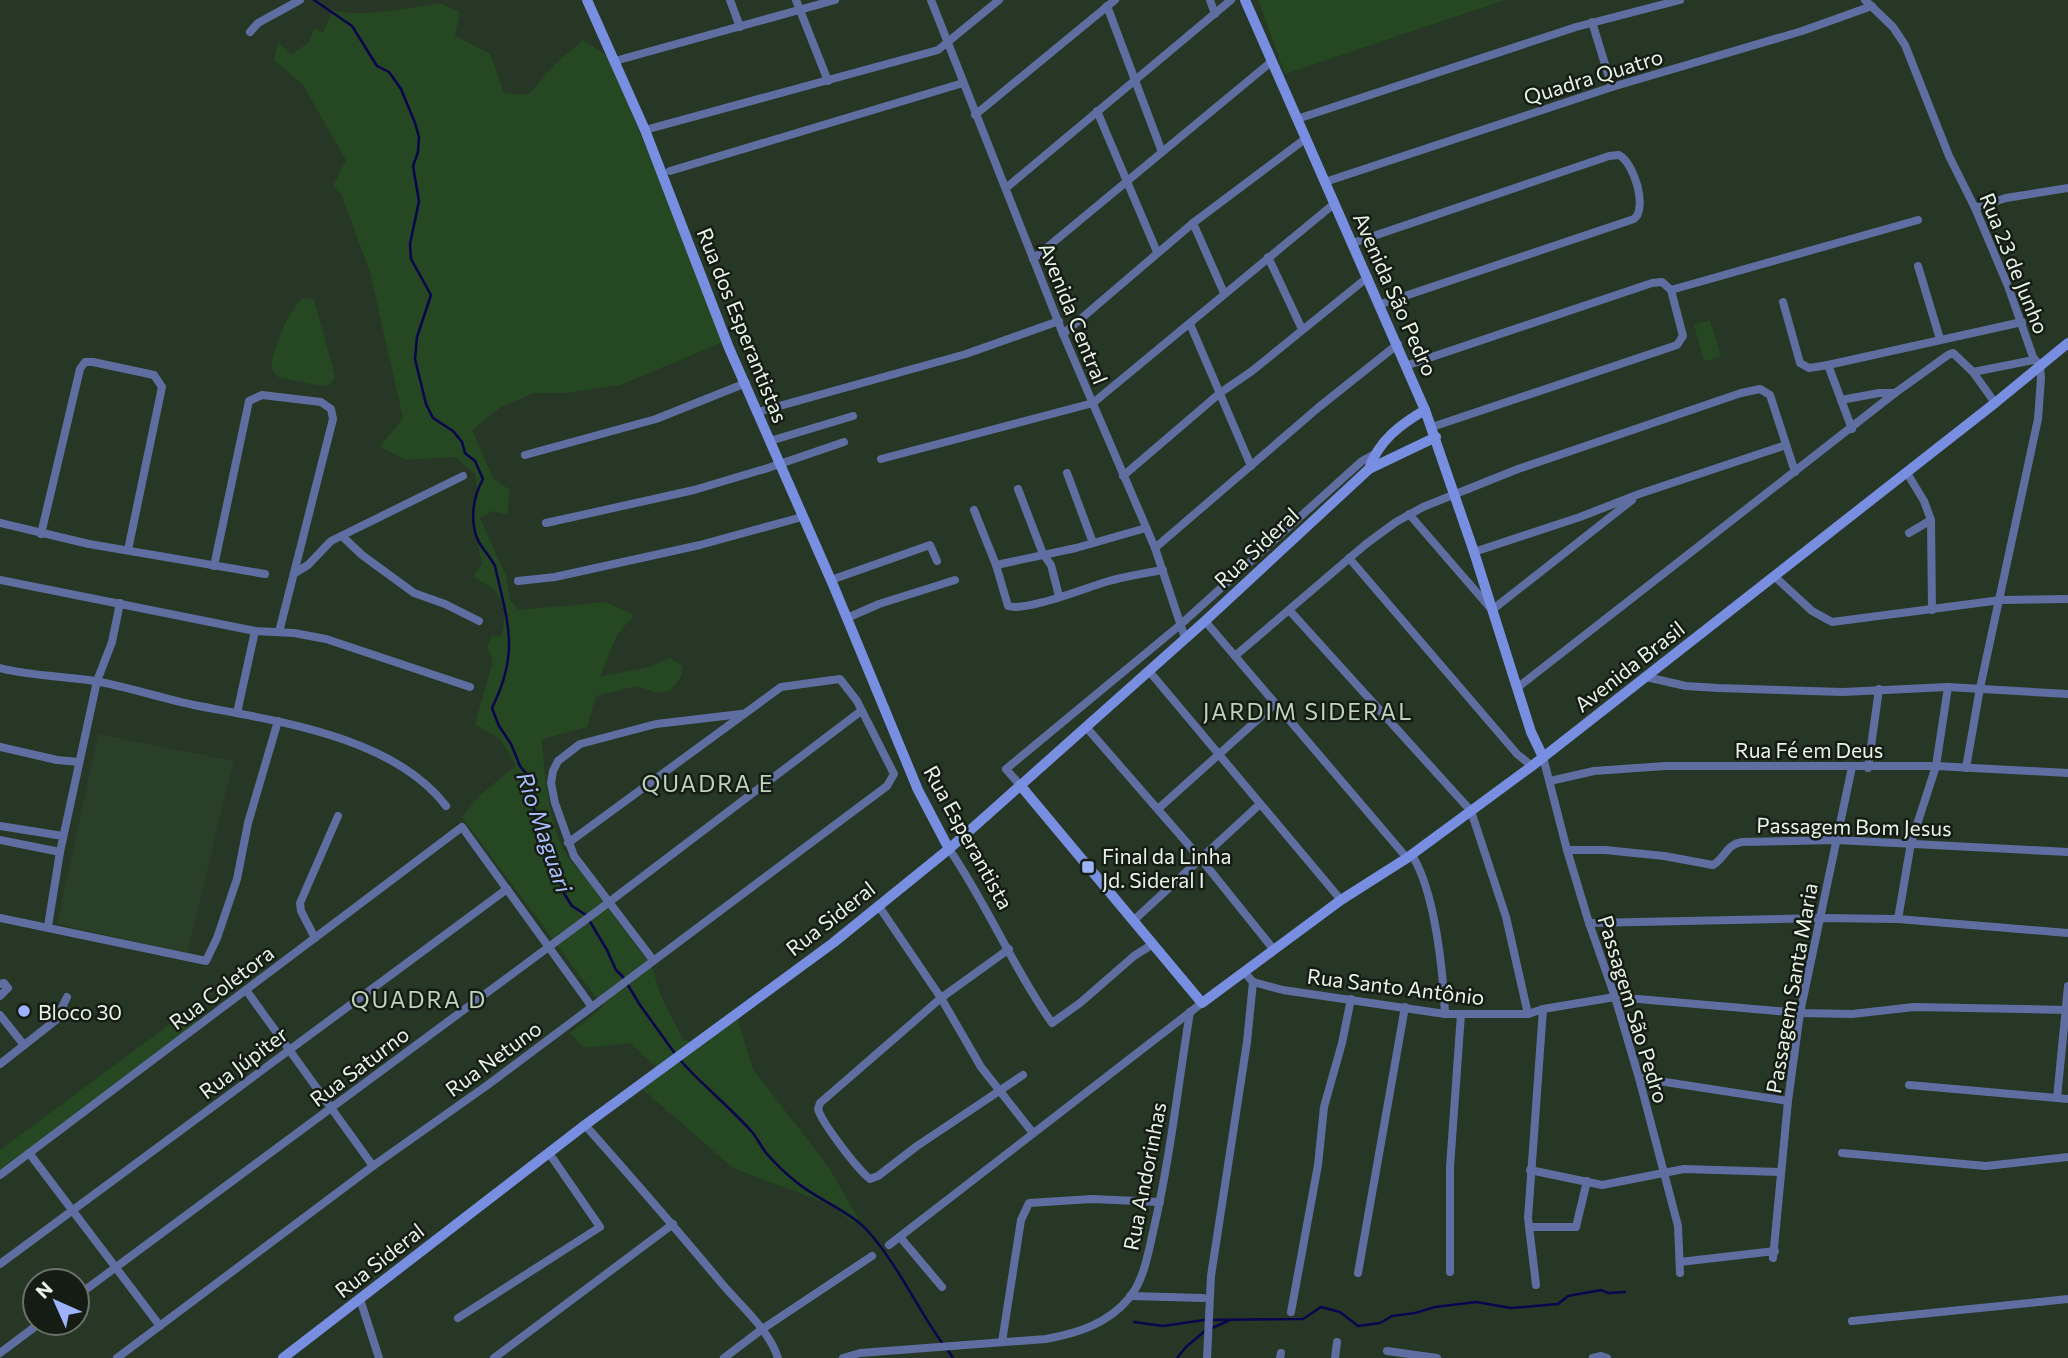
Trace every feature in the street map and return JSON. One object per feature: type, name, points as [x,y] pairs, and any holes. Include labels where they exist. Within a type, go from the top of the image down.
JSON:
[{"type":"main road","name":"Rua dos Esperantistas","points":[[587,0],[645,130],[726,341],[867,663]]},
{"type":"main road","name":"Avenida São Pedro","points":[[1245,0],[1426,410],[1542,757]]},
{"type":"main road","name":"Avenida Brasil","points":[[1202,1003],[1341,900],[1409,856],[1532,766],[1995,403],[2037,363],[2068,343]]},
{"type":"main road","points":[[1369,469],[1373,455],[1397,429],[1426,410]]},
{"type":"main road","name":"Rua Sideral","points":[[283,1358],[585,1125],[833,943],[949,849],[1205,621],[1369,469],[1434,432]]},
{"type":"main road","name":"Rua Esperantista","points":[[867,663],[918,789],[949,849]]},
{"type":"main road","points":[[1020,785],[1202,1003]]},
{"type":"street","points":[[250,32],[258,23],[300,0]]},
{"type":"street","points":[[730,0],[740,27]]},
{"type":"street","points":[[796,0],[828,80]]},
{"type":"street","points":[[615,61],[835,0]]},
{"type":"street","name":"Avenida Central","points":[[931,0],[1063,334],[1155,548],[1185,638]]},
{"type":"street","points":[[645,130],[938,50],[999,0]]},
{"type":"street","points":[[975,115],[1115,0]]},
{"type":"street","points":[[1210,0],[1215,14]]},
{"type":"street","points":[[1006,188],[1231,0]]},
{"type":"street","points":[[1297,119],[1592,22],[1680,0]]},
{"type":"street","name":"Quadra Quatro","points":[[1325,182],[1612,87],[1802,31],[1869,3]]},
{"type":"street","name":"Rua 23 de Junho","points":[[1869,3],[1893,27],[1905,45],[2022,322],[2041,378],[2038,419],[1980,688],[1966,768]]},
{"type":"street","points":[[1107,6],[1162,152]]},
{"type":"street","points":[[1592,22],[1612,87]]},
{"type":"street","points":[[1033,259],[1271,62]]},
{"type":"street","points":[[670,171],[963,83]]},
{"type":"street","points":[[1097,111],[1157,252]]},
{"type":"street","points":[[1063,334],[1157,252],[1305,139]]},
{"type":"street","points":[[1353,243],[1609,156],[1619,155],[1627,160],[1631,167],[1640,200],[1640,213],[1634,219],[1381,304]]},
{"type":"street","points":[[1975,208],[2006,198],[2068,188]]},
{"type":"street","points":[[881,458],[1093,403],[1335,203]]},
{"type":"street","points":[[1671,290],[1918,220]]},
{"type":"street","points":[[1193,223],[1224,293]]},
{"type":"street","points":[[1268,257],[1303,329]]},
{"type":"street","points":[[1918,266],[1953,353],[1973,372],[1995,403]]},
{"type":"street","points":[[1123,476],[1220,393],[1252,372],[1368,277]]},
{"type":"street","points":[[1408,365],[1652,283],[1662,282],[1671,290],[1683,335],[1677,345],[1434,432]]},
{"type":"street","points":[[1783,302],[1800,363],[1809,368],[2022,322]]},
{"type":"street","points":[[758,412],[966,355],[1059,321]]},
{"type":"street","points":[[1190,324],[1251,466]]},
{"type":"street","points":[[1155,548],[1398,344]]},
{"type":"street","points":[[1517,688],[1895,393],[1953,353]]},
{"type":"street","points":[[41,534],[80,369],[85,362],[93,362],[154,375],[161,383],[162,393],[128,550]]},
{"type":"street","points":[[1973,372],[2037,363]]},
{"type":"street","points":[[1828,365],[1852,429]]},
{"type":"street","points":[[525,455],[656,419],[746,383]]},
{"type":"street","points":[[1235,656],[1349,558],[1409,514],[1517,469],[1716,402],[1756,389],[1768,392],[1795,472]]},
{"type":"street","points":[[1841,400],[1895,393]]},
{"type":"street","points":[[214,566],[249,401],[262,395],[327,404],[334,414],[279,632]]},
{"type":"street","points":[[770,441],[853,416]]},
{"type":"street","points":[[546,523],[656,500],[844,442]]},
{"type":"street","points":[[1474,552],[1786,445]]},
{"type":"street","points":[[1020,785],[1006,769],[1180,625],[1362,461],[1373,455]]},
{"type":"street","points":[[1907,472],[1924,501],[1931,520],[1932,610]]},
{"type":"street","points":[[1067,473],[1093,543]]},
{"type":"street","points":[[295,573],[308,565],[331,541],[463,476]]},
{"type":"street","points":[[1018,489],[1043,554],[1051,565],[1059,596]]},
{"type":"street","points":[[1492,610],[1639,494]]},
{"type":"street","points":[[974,510],[996,565],[1008,606],[1011,608],[1107,581],[1163,570]]},
{"type":"street","name":"Avenida São Pedro","points":[[1409,514],[1492,610]]},
{"type":"street","points":[[518,581],[555,577],[680,550],[802,517]]},
{"type":"street","points":[[1909,533],[1931,520]]},
{"type":"street","points":[[0,523],[41,534],[265,574]]},
{"type":"street","points":[[996,565],[1146,528]]},
{"type":"street","points":[[343,537],[362,555],[414,593],[445,604],[479,621]]},
{"type":"street","points":[[831,580],[930,545],[937,561]]},
{"type":"street","points":[[1349,558],[1517,754],[1532,766]]},
{"type":"street","points":[[1774,576],[1812,611],[1832,622],[2001,600],[2068,599]]},
{"type":"street","points":[[0,580],[255,631],[294,632],[326,639],[470,687]]},
{"type":"street","points":[[847,618],[879,604],[955,580]]},
{"type":"street","points":[[48,926],[63,836],[97,681],[112,642],[120,603]]},
{"type":"street","points":[[1290,611],[1471,811],[1506,917],[1528,1014]]},
{"type":"street","points":[[1205,621],[1420,869],[1433,919],[1443,979],[1445,1014]]},
{"type":"street","points":[[237,713],[255,631]]},
{"type":"street","points":[[0,668],[97,681],[311,728],[394,762],[432,788],[446,806]]},
{"type":"street","points":[[1149,671],[1341,900]]},
{"type":"street","points":[[1646,677],[1686,686],[1718,688],[1843,692],[1948,687],[2068,694]]},
{"type":"street","points":[[568,843],[781,687],[840,679],[857,701],[861,711]]},
{"type":"street","points":[[1898,919],[1912,844],[1936,766],[1948,687]]},
{"type":"street","points":[[1868,768],[1879,689]]},
{"type":"street","points":[[1158,808],[1275,704]]},
{"type":"street","name":"Rua Netuno","points":[[117,1358],[887,786],[894,774],[861,711]]},
{"type":"street","name":"Rua Saturno","points":[[91,1286],[609,903],[861,711]]},
{"type":"street","points":[[653,960],[577,861],[555,803],[551,775],[558,761],[580,744],[656,724],[744,713]]},
{"type":"street","points":[[0,918],[206,961],[217,938],[237,879],[248,823],[278,721]]},
{"type":"street","points":[[1086,727],[1201,859],[1274,950]]},
{"type":"street","points":[[0,747],[57,760],[79,762]]},
{"type":"street","name":"Passagem São Pedro","points":[[1542,757],[1589,923],[1615,996],[1639,1078],[1678,1226],[1680,1273]]},
{"type":"street","name":"Rua Fé em Deus","points":[[1550,781],[1594,771],[1634,768],[1936,766],[2068,772]]},
{"type":"street","name":"Passagem Santa Maria","points":[[1680,1262],[1774,1255],[1788,1101],[1800,1013],[1852,767]]},
{"type":"street","points":[[1133,921],[1260,804]]},
{"type":"street","points":[[315,938],[301,911],[300,903],[338,816]]},
{"type":"street","points":[[0,826],[63,836]]},
{"type":"street","name":"Rua Coletora","points":[[0,1175],[462,827],[507,889]]},
{"type":"street","points":[[0,840],[60,852]]},
{"type":"street","name":"Passagem Bom Jesus","points":[[1567,850],[1605,850],[1664,856],[1713,865],[1734,843],[1837,840],[2068,852]]},
{"type":"street","name":"Rua Esperantista","points":[[949,849],[972,882],[1052,1023],[1080,1003],[1134,956],[1153,944]]},
{"type":"street","points":[[507,889],[592,1007]]},
{"type":"street","name":"Rua Júpiter","points":[[0,1264],[507,889]]},
{"type":"street","points":[[878,905],[941,998],[981,1067],[1033,1133]]},
{"type":"street","points":[[1589,923],[1898,919],[2068,933]]},
{"type":"street","points":[[1009,949],[941,998],[820,1102],[819,1114],[870,1179],[1023,1075]]},
{"type":"street","points":[[1207,1358],[1212,1276],[1236,1123],[1253,982],[1244,972]]},
{"type":"street","name":"Rua Santo Antônio","points":[[1253,982],[1283,990],[1445,1014],[1528,1014],[1615,996],[1800,1013],[1852,1014],[1914,1007],[2067,1009]]},
{"type":"street","points":[[0,984],[6,984],[8,989],[0,996]]},
{"type":"street","points":[[2057,1098],[2068,986]]},
{"type":"street","points":[[246,990],[373,1166]]},
{"type":"street","points":[[0,1064],[56,1020],[68,997]]},
{"type":"street","points":[[1292,1312],[1318,1165],[1324,1107],[1352,999]]},
{"type":"street","points":[[889,1245],[1202,1003]]},
{"type":"street","points":[[1358,1273],[1405,1007]]},
{"type":"street","points":[[1536,1285],[1529,1227],[1530,1170],[1543,1009]]},
{"type":"street","name":"Rua Andorinhas","points":[[843,1358],[860,1353],[1046,1339],[1084,1331],[1106,1317],[1130,1296],[1145,1266],[1160,1202],[1190,1012]]},
{"type":"street","points":[[1450,1272],[1450,1167],[1461,1014]]},
{"type":"street","points":[[0,1015],[24,1045]]},
{"type":"street","points":[[1639,1078],[1788,1101]]},
{"type":"street","points":[[1909,1085],[2068,1099]]},
{"type":"street","points":[[585,1125],[673,1224],[761,1330],[775,1349],[778,1358]]},
{"type":"street","points":[[29,1153],[160,1326]]},
{"type":"street","points":[[457,1318],[600,1227],[549,1153]]},
{"type":"street","points":[[1843,1153],[1986,1166],[2068,1157]]},
{"type":"street","points":[[1530,1170],[1602,1185],[1684,1169],[1781,1172]]},
{"type":"street","points":[[1529,1227],[1576,1227],[1587,1181]]},
{"type":"street","points":[[1002,1342],[1018,1230],[1029,1203],[1037,1200],[1092,1199],[1160,1202]]},
{"type":"street","points":[[494,1358],[673,1224]]},
{"type":"street","points":[[900,1237],[942,1287]]},
{"type":"street","points":[[724,1358],[872,1256]]},
{"type":"street","points":[[1130,1296],[1203,1298]]},
{"type":"street","points":[[360,1299],[379,1358]]},
{"type":"street","points":[[1852,1321],[2068,1299]]},
{"type":"street","points":[[0,1353],[21,1337]]},
{"type":"street","points":[[1335,1358],[1338,1342]]},
{"type":"street","points":[[1387,1351],[1437,1358]]},
{"type":"street","points":[[1593,1358],[1607,1358]]},
{"type":"shaded area","points":[[1258,0],[1505,0],[1285,74]]},
{"type":"shaded area","points":[[439,3],[460,12],[455,36],[490,54],[504,93],[528,95],[555,64],[583,40],[608,56],[726,341],[620,385],[565,393],[534,393],[501,407],[472,430],[493,478],[510,490],[507,515],[492,511],[480,518],[506,576],[510,600],[519,610],[606,602],[634,615],[617,635],[600,677],[649,667],[670,658],[683,666],[681,677],[670,691],[657,693],[637,686],[596,696],[587,727],[542,739],[555,829],[569,859],[608,902],[607,907],[652,967],[661,996],[683,1039],[693,1043],[735,1011],[753,1069],[827,1165],[858,1217],[854,1223],[831,1205],[733,1168],[639,1086],[658,1069],[631,1043],[584,1048],[570,1033],[603,1007],[462,817],[478,797],[516,765],[500,739],[475,724],[493,661],[487,647],[492,636],[501,637],[504,618],[498,594],[474,576],[482,564],[472,516],[477,490],[475,474],[455,457],[406,460],[380,447],[403,418],[370,272],[342,196],[333,186],[346,160],[303,85],[274,60],[278,42],[291,55],[308,43],[315,28],[323,33],[331,15],[328,8],[368,13]]},
{"type":"shaded area","points":[[304,298],[314,300],[334,372],[335,378],[329,385],[278,377],[271,368],[287,320]]},
{"type":"shaded area","points":[[1710,320],[1721,357],[1704,361],[1694,325]]},
{"type":"shaded area","points":[[98,734],[234,761],[187,953],[57,924]]},
{"type":"shaded area","points":[[185,1013],[200,1023],[0,1170],[0,1150]]},
{"type":"waterway","name":"Rio Maguari","points":[[314,0],[352,26],[377,66],[389,72],[401,89],[419,137],[413,166],[419,201],[410,244],[411,259],[431,295],[417,337],[415,359],[426,404],[433,418],[453,431],[462,442],[465,453],[475,461],[483,479],[475,501],[475,531],[495,566],[509,638],[506,670],[492,708],[520,766],[531,779],[533,805],[541,835],[561,876],[562,890],[572,906],[586,915],[616,970],[676,1055]]},
{"type":"waterway","name":"Rio Maguari","points":[[680,1060],[743,1123],[787,1174],[802,1187],[865,1228],[887,1255],[943,1344]]},
{"type":"waterway","points":[[1134,1322],[1163,1326],[1204,1320],[1303,1319],[1321,1307],[1340,1312],[1358,1326],[1380,1323],[1392,1316],[1435,1307],[1476,1302],[1511,1308],[1558,1304],[1568,1296],[1601,1290],[1608,1293],[1625,1292]]},
{"type":"waterway","name":"Rio Maguari","points":[[1212,1328],[1228,1321]]},
{"type":"waterway","name":"Rio Maguari","points":[[1177,1358],[1206,1330]]},
{"type":"waterway","name":"Rio Maguari","points":[[947,1349],[953,1358]]},
{"type":"place","name":"Final da Linha Jd. Sideral I","points":[[1088,867]]},
{"type":"place","name":"Bloco 30","points":[[24,1011]]},
{"type":"district","name":"JARDIM SIDERAL","points":[[1308,711]]},
{"type":"district","name":"QUADRA E","points":[[708,783]]},
{"type":"district","name":"QUADRA D","points":[[419,999]]}]
